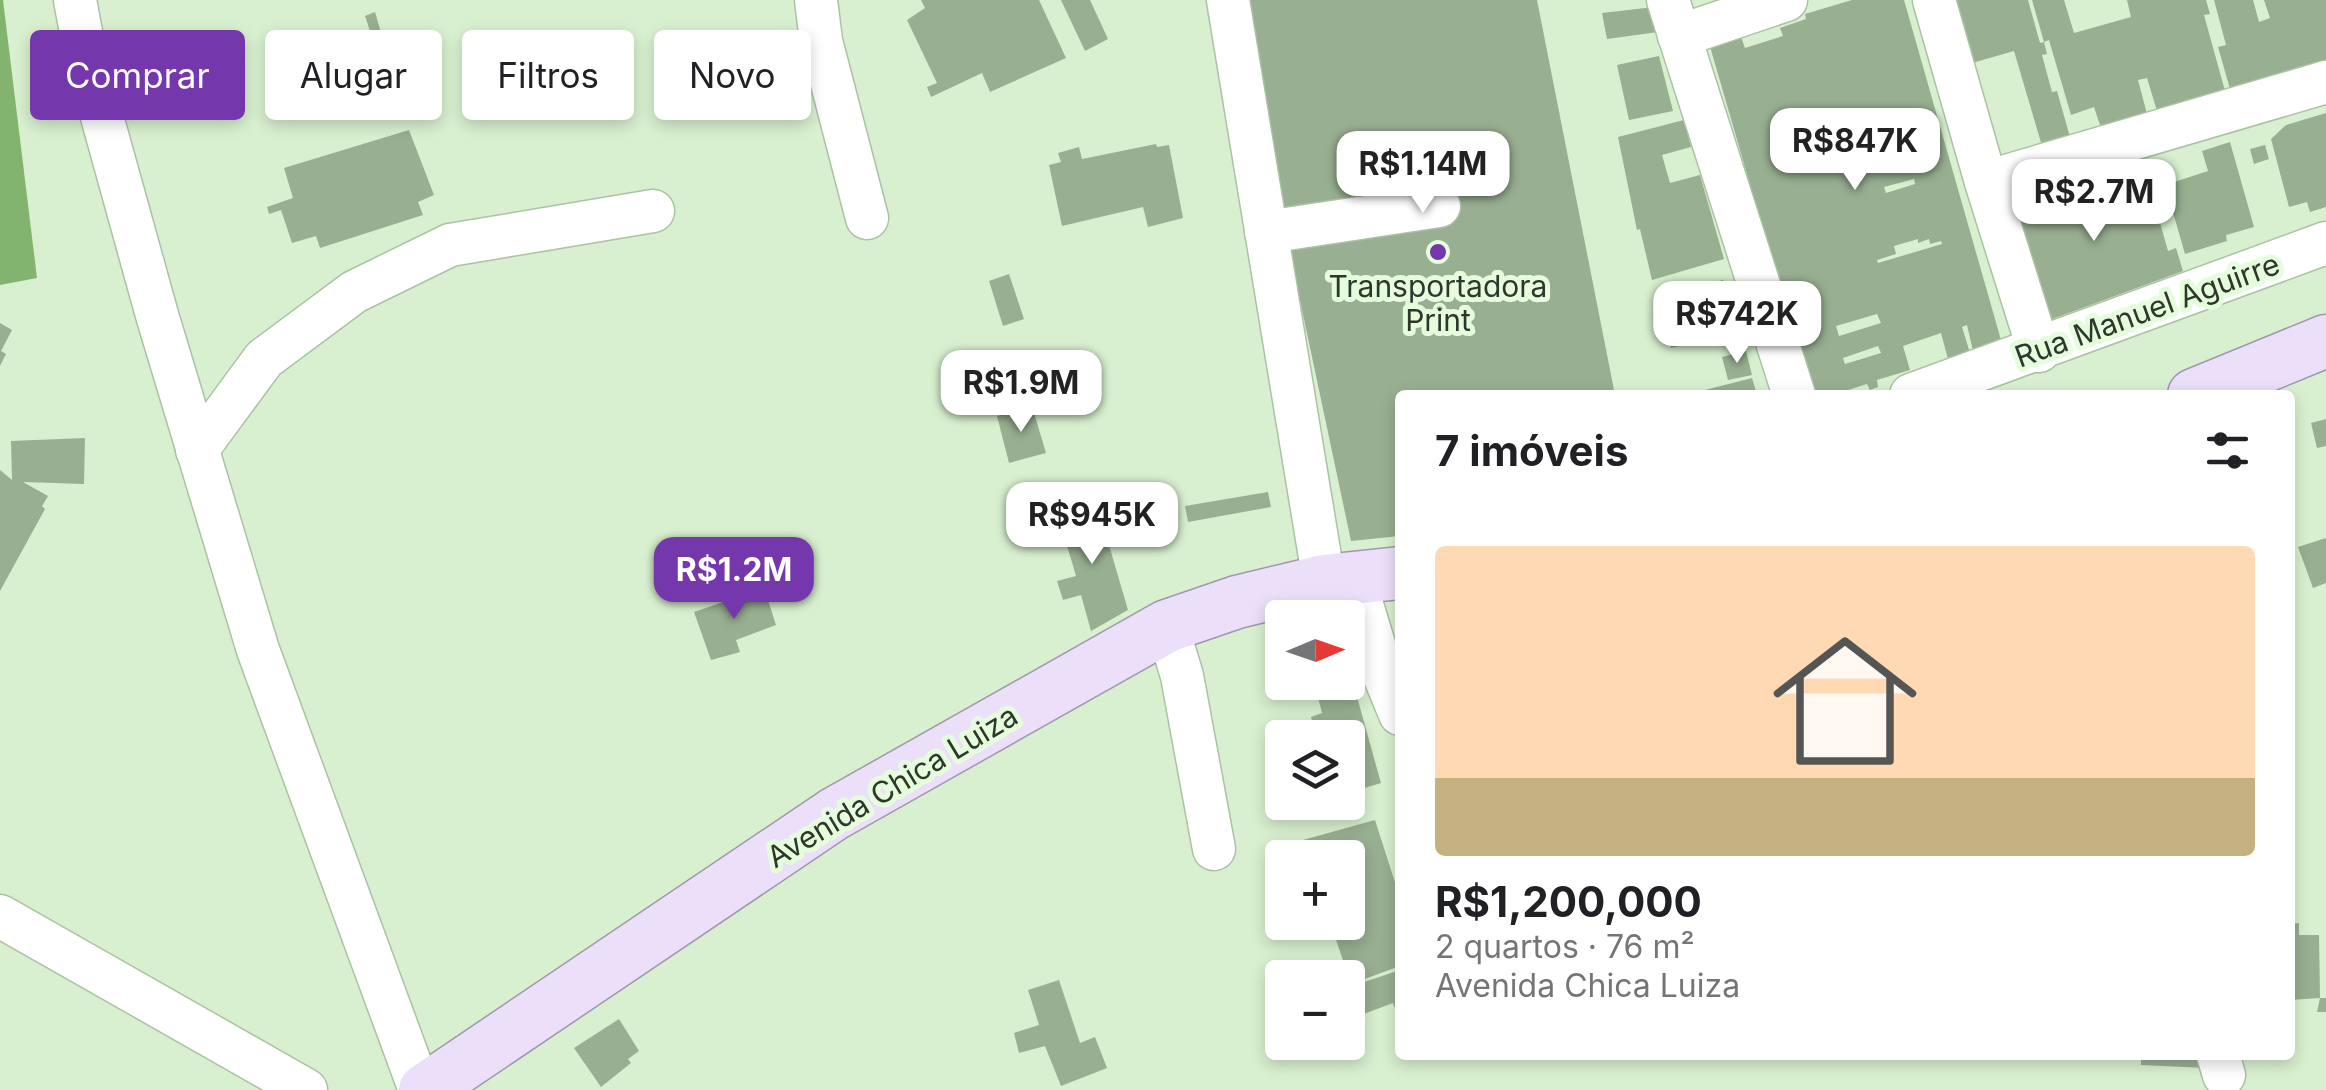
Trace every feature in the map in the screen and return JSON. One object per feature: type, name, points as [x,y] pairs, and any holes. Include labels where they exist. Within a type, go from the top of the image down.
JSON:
[{"type":"main road","points":[[2206,390],[2326,341]]},
{"type":"main road","name":"Avenida Chica Luiza","points":[[422,1090],[834,814],[1167,626],[1237,602],[1360,577]]},
{"type":"street","points":[[74,0],[86,59],[258,650],[422,1090]]},
{"type":"street","points":[[816,0],[821,41],[866,218]]},
{"type":"street","points":[[1228,0],[1266,232],[1381,668],[1395,702]]},
{"type":"street","points":[[1786,0],[1673,18],[1792,390]]},
{"type":"street","points":[[1934,0],[2039,351]]},
{"type":"street","points":[[1986,182],[2326,82]]},
{"type":"street","points":[[1266,232],[1438,206]]},
{"type":"street","points":[[197,450],[264,360],[354,292],[450,245],[652,211]]},
{"type":"street","name":"Rua Manuel Aguirre","points":[[1926,390],[2326,243]]},
{"type":"street","points":[[1167,626],[1182,676],[1214,849]]},
{"type":"street","points":[[0,916],[306,1090]]},
{"type":"green space","points":[[0,0],[37,278],[0,285]]},
{"type":"building","points":[[921,0],[1039,0],[1066,58],[990,92],[982,73],[931,97],[927,87],[937,83],[907,20],[925,8]]},
{"type":"building","points":[[1061,0],[1090,0],[1108,39],[1085,51]]},
{"type":"building","name":"Transportadora Print","points":[[1241,0],[1537,0],[1614,390],[1395,390],[1395,537],[1351,541],[1251,69]]},
{"type":"building","points":[[1852,0],[1904,0],[2001,340],[1973,351],[1967,325],[1962,327],[1970,353],[1948,359],[1941,333],[1903,346],[1910,370],[1877,380],[1878,387],[1870,390],[1867,384],[1848,390],[1810,390],[1709,43],[1740,34],[1745,48],[1783,36],[1780,28],[1806,19],[1805,14]],"holes":[[[1829,146],[1832,155],[1793,167],[1791,158]],[[1914,179],[1915,184],[1886,193],[1884,187]],[[1918,239],[1918,243],[1929,239],[1930,244],[1942,244],[1878,263],[1877,260],[1896,254],[1894,246]],[[1877,314],[1881,323],[1839,336],[1836,326]],[[1878,346],[1881,353],[1845,364],[1843,358]]]},
{"type":"building","points":[[1953,0],[2028,0],[2040,43],[2044,42],[2047,54],[2042,55],[2052,92],[2057,91],[2070,137],[2042,146],[2014,51],[1972,63]]},
{"type":"building","points":[[2032,0],[2064,0],[2074,33],[2131,17],[2127,0],[2206,0],[2210,14],[2204,15],[2225,91],[2157,111],[2147,78],[2138,80],[2147,114],[2101,128],[2094,107],[2071,115],[2049,40],[2044,42]]},
{"type":"building","points":[[2214,0],[2253,0],[2259,22],[2270,18],[2264,0],[2326,0],[2326,60],[2230,89],[2218,47],[2226,45]]},
{"type":"building","points":[[1654,7],[1658,32],[1607,39],[1602,13]]},
{"type":"building","points":[[375,12],[380,30],[370,30],[365,16]]},
{"type":"building","points":[[1659,56],[1673,111],[1629,120],[1617,65]]},
{"type":"building","points":[[2326,113],[2326,207],[2310,212],[2307,202],[2289,207],[2271,139],[2286,125]]},
{"type":"building","points":[[1684,120],[1691,147],[1662,155],[1670,183],[1700,175],[1724,259],[1652,280],[1640,229],[1637,230],[1618,137]]},
{"type":"building","points":[[409,130],[434,195],[418,202],[423,215],[320,248],[316,236],[292,243],[281,210],[269,214],[267,207],[293,198],[284,168]]},
{"type":"building","points":[[2230,142],[2254,227],[2226,235],[2227,241],[2185,254],[2165,185],[2208,171],[2202,151]]},
{"type":"building","points":[[1156,144],[1169,145],[1183,218],[1148,227],[1143,207],[1062,226],[1049,165],[1061,162],[1058,153],[1079,147],[1082,159]]},
{"type":"building","points":[[2265,145],[2269,159],[2254,164],[2250,149]]},
{"type":"building","points":[[2147,177],[2168,251],[2176,248],[2183,271],[2047,321],[2012,208],[2106,179],[2109,186]]},
{"type":"building","points":[[1009,274],[1024,319],[1003,326],[989,281]]},
{"type":"building","points":[[1723,280],[1737,330],[1671,348],[1657,298]]},
{"type":"building","points":[[0,323],[12,330],[1,351],[6,354],[0,366]]},
{"type":"building","points":[[1746,351],[1752,375],[1728,380],[1722,357]]},
{"type":"building","points":[[1752,378],[1756,390],[1705,390]]},
{"type":"building","points":[[1032,406],[1046,453],[1009,463],[997,416]]},
{"type":"building","points":[[2326,419],[2326,446],[2317,448],[2311,423]]},
{"type":"building","points":[[85,438],[84,484],[23,482],[48,496],[42,506],[45,509],[0,591],[0,470],[12,480],[11,441]]},
{"type":"building","points":[[1268,492],[1271,507],[1188,522],[1185,506]]},
{"type":"building","points":[[1097,504],[1128,610],[1091,631],[1081,595],[1063,600],[1057,581],[1076,576],[1058,515]]},
{"type":"building","points":[[2326,538],[2326,583],[2313,588],[2298,547]]},
{"type":"building","points":[[764,588],[776,625],[736,640],[740,652],[711,660],[694,612]]},
{"type":"building","points":[[1319,700],[1358,700],[1363,720],[1312,720],[1322,713]]},
{"type":"building","points":[[1365,726],[1381,783],[1365,788]]},
{"type":"building","points":[[1375,820],[1395,882],[1395,968],[1365,979],[1365,960],[1343,960],[1336,940],[1365,940],[1365,840],[1303,840]]},
{"type":"building","points":[[2295,923],[2299,923],[2299,935],[2319,935],[2320,998],[2295,1000]]},
{"type":"building","points":[[1395,972],[1394,1007],[1393,1003],[1365,1014],[1365,982]]},
{"type":"building","points":[[1059,980],[1080,1043],[1095,1037],[1107,1068],[1061,1086],[1045,1046],[1019,1053],[1014,1033],[1039,1025],[1028,990]]},
{"type":"building","points":[[2320,998],[2326,998],[2326,1012],[2317,1012]]},
{"type":"building","points":[[619,1019],[639,1051],[628,1059],[631,1063],[601,1087],[574,1048]]},
{"type":"building","points":[[2141,1060],[2208,1060],[2207,1068],[2141,1065]]},
{"type":"place","name":"Transportadora Print","points":[[1438,252]]}]
